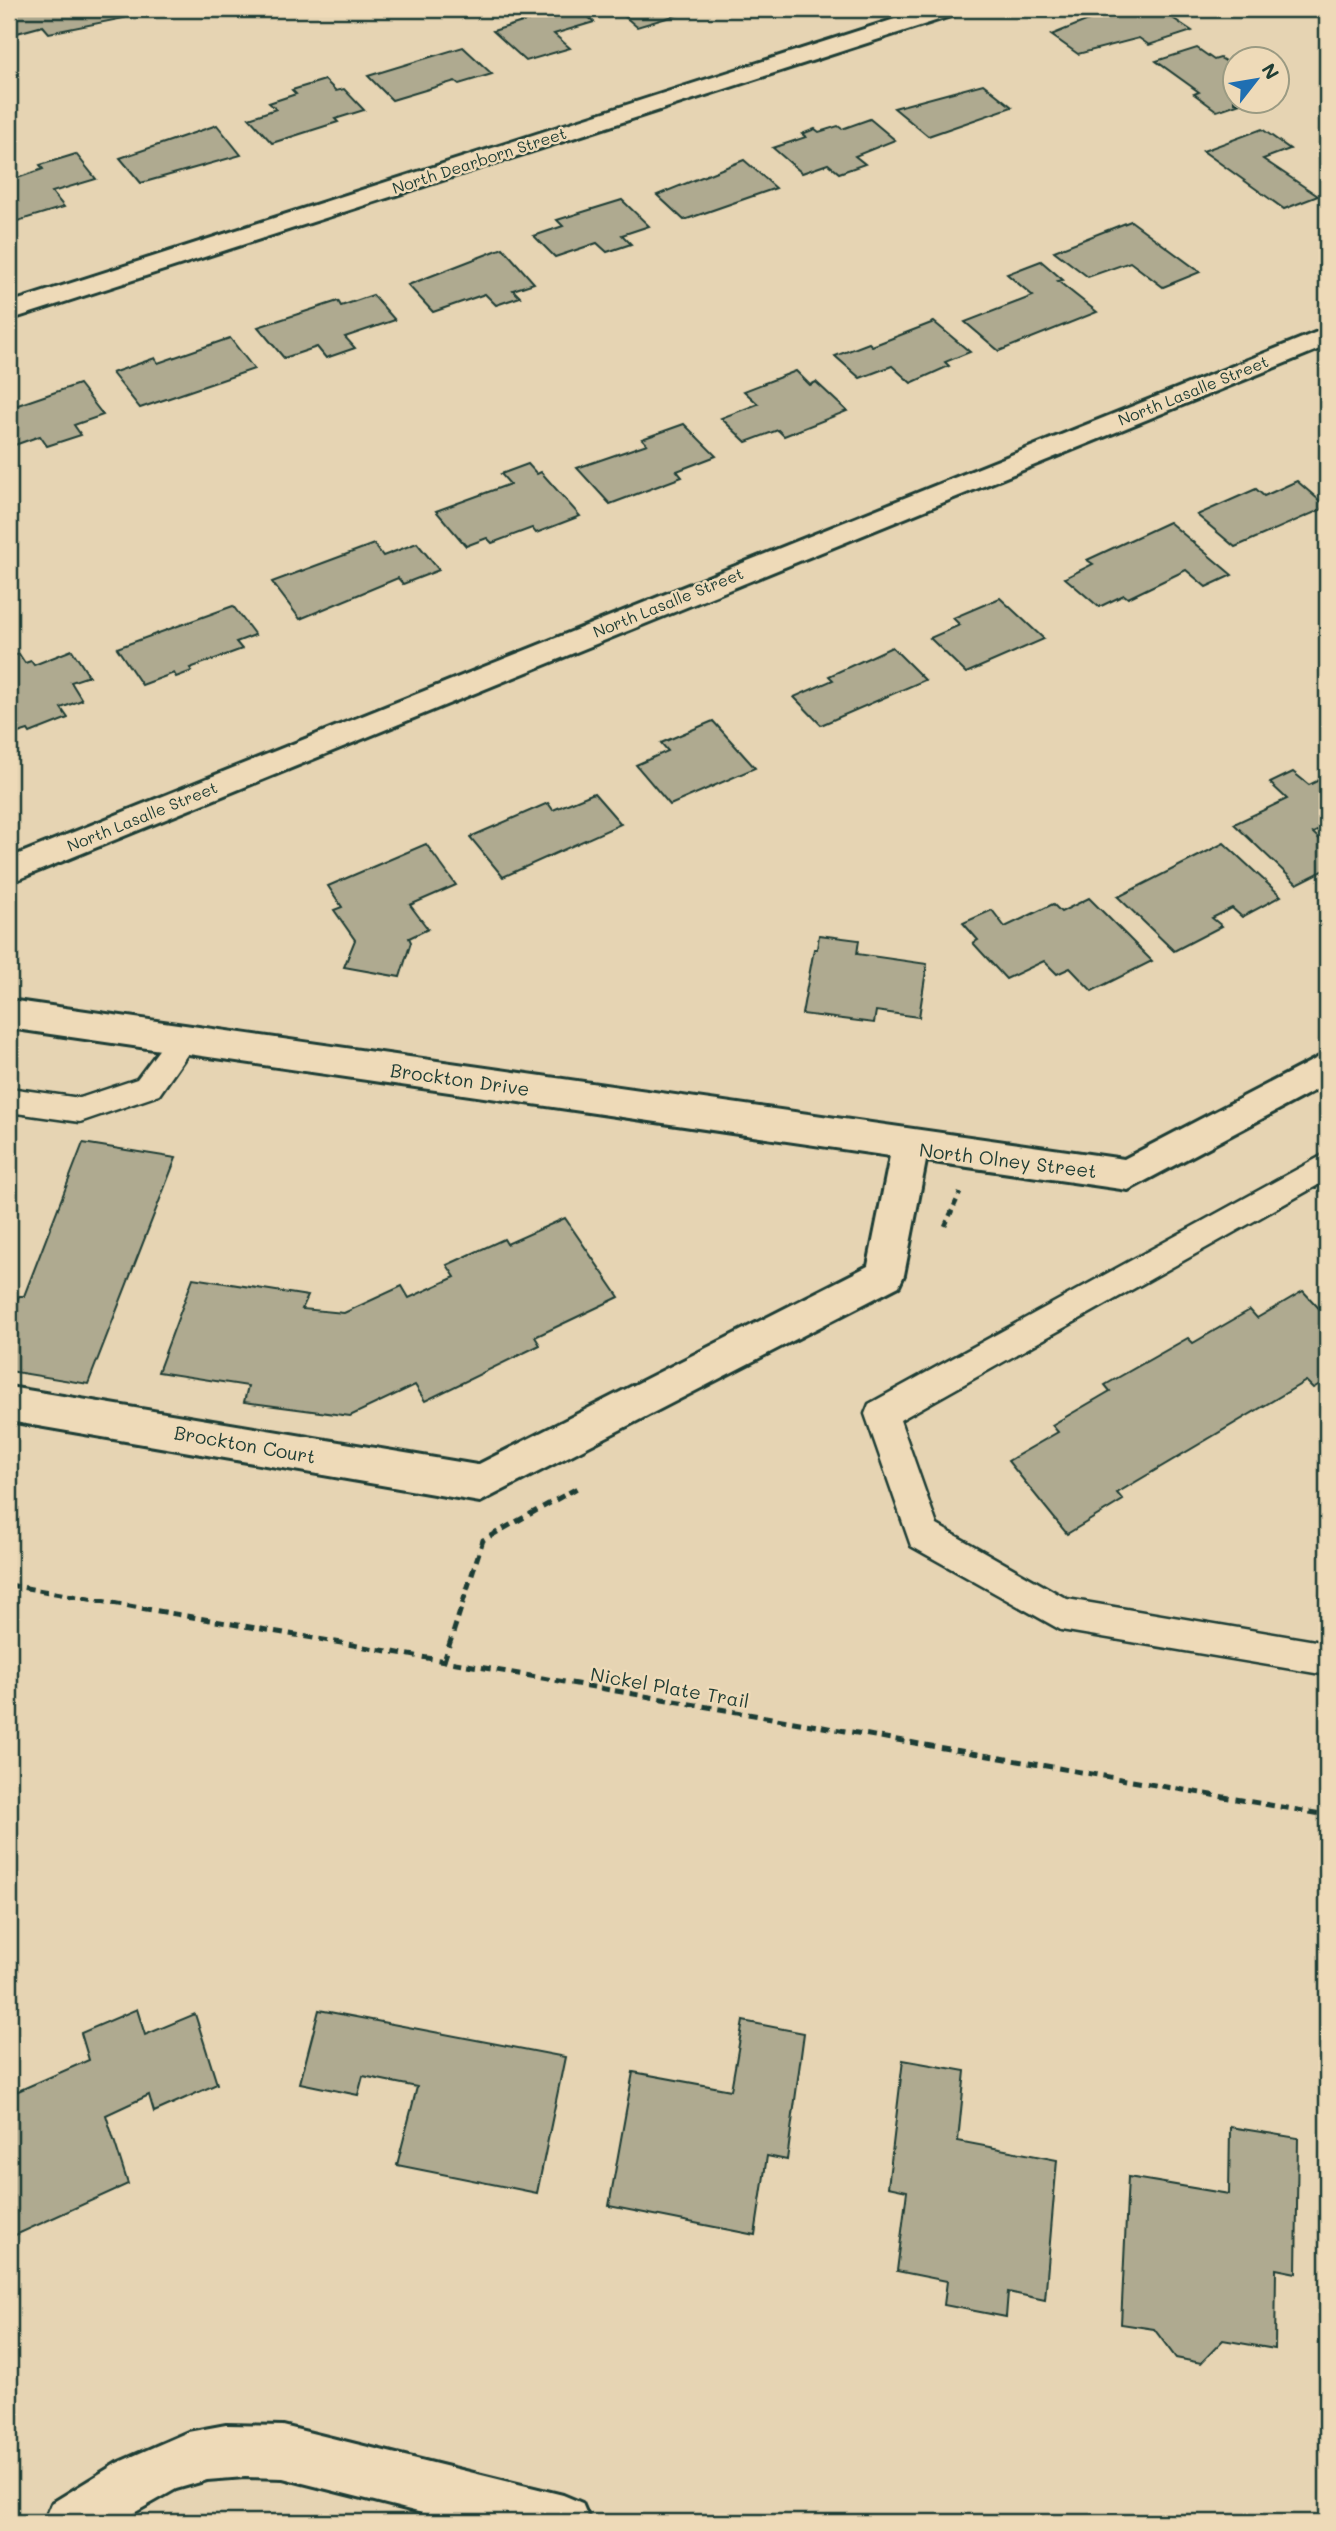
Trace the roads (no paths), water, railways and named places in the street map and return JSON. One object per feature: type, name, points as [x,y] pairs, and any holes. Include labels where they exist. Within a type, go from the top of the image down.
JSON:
[{"type":"street","name":"North Dearborn Street","points":[[9,312],[949,9]]},
{"type":"street","name":"North Lasalle Street","points":[[9,871],[1327,336]]},
{"type":"street","name":"Brockton Drive","points":[[9,1014],[911,1145]]},
{"type":"street","name":"North Olney Street","points":[[480,1484],[886,1275],[911,1145],[1128,1175],[1327,1067]]},
{"type":"street","name":"Brockton Court","points":[[9,1404],[480,1484]]},
{"type":"street","points":[[71,2522],[129,2484],[159,2469],[207,2454],[244,2450],[283,2452],[563,2522]]},
{"type":"lane","points":[[9,1100],[80,1110],[148,1087],[183,1039]]},
{"type":"lane","points":[[1327,1165],[881,1414],[923,1535],[1061,1614],[1327,1659]]}]
